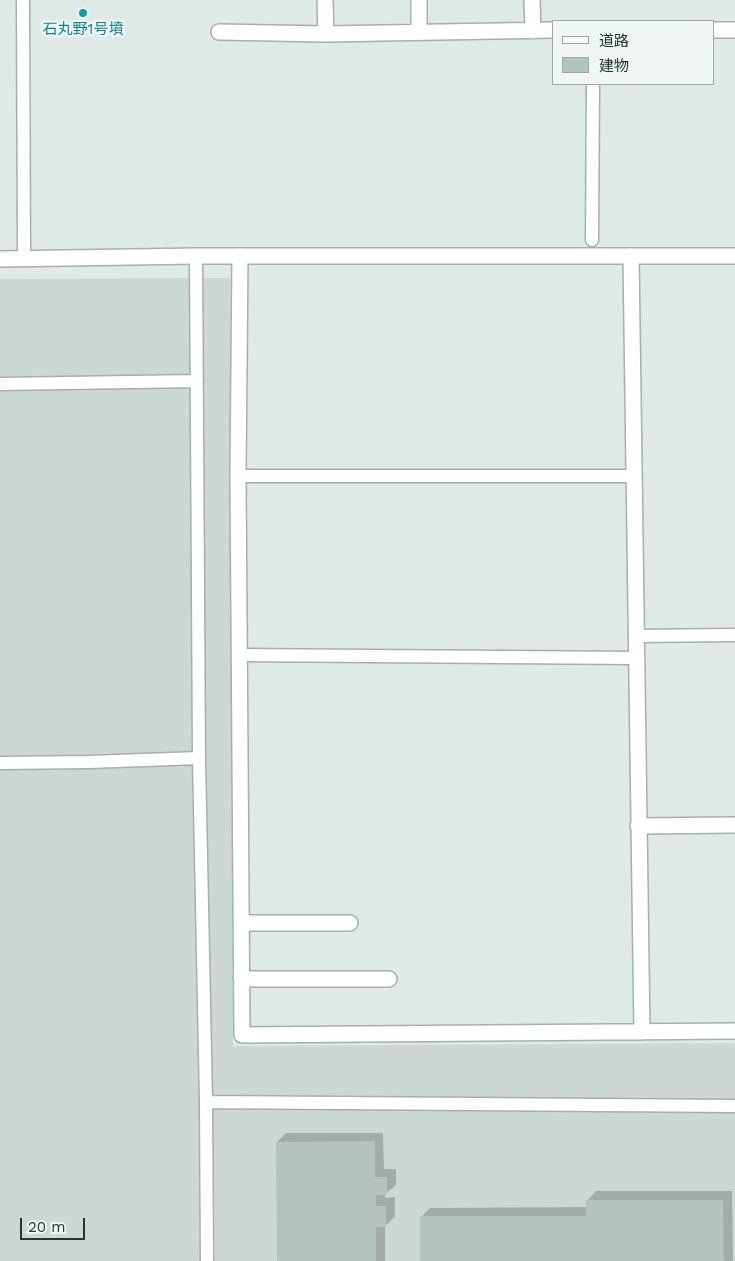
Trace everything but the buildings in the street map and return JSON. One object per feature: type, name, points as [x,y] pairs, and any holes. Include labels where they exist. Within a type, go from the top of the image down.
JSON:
[{"type":"street","points":[[325,0],[326,34]]},
{"type":"street","points":[[418,0],[419,32]]},
{"type":"street","points":[[532,0],[533,31]]},
{"type":"street","points":[[219,32],[326,34],[552,30]]},
{"type":"street","points":[[715,30],[735,30]]},
{"type":"street","points":[[0,259],[196,256],[735,256]]},
{"type":"street","points":[[240,256],[238,476],[242,1035],[735,1031]]},
{"type":"street","points":[[631,256],[642,1032]]},
{"type":"street","points":[[638,826],[735,826]]},
{"type":"street","points":[[241,922],[350,923]]},
{"type":"street","points":[[241,980],[389,979]]},
{"type":"lane","points":[[23,0],[24,259]]},
{"type":"lane","points":[[592,240],[593,85]]},
{"type":"lane","points":[[196,256],[199,758],[206,1102],[207,1261]]},
{"type":"lane","points":[[0,384],[197,381]]},
{"type":"lane","points":[[238,476],[634,476]]},
{"type":"lane","points":[[636,636],[735,635]]},
{"type":"lane","points":[[239,655],[636,658]]},
{"type":"lane","points":[[0,763],[199,758]]},
{"type":"lane","points":[[206,1102],[735,1106]]},
{"type":"shaded area","points":[[230,278],[233,1046],[735,1043],[735,1261],[0,1261],[0,279]]},
{"type":"place","name":"石丸野1号墳","points":[[83,13]]}]
